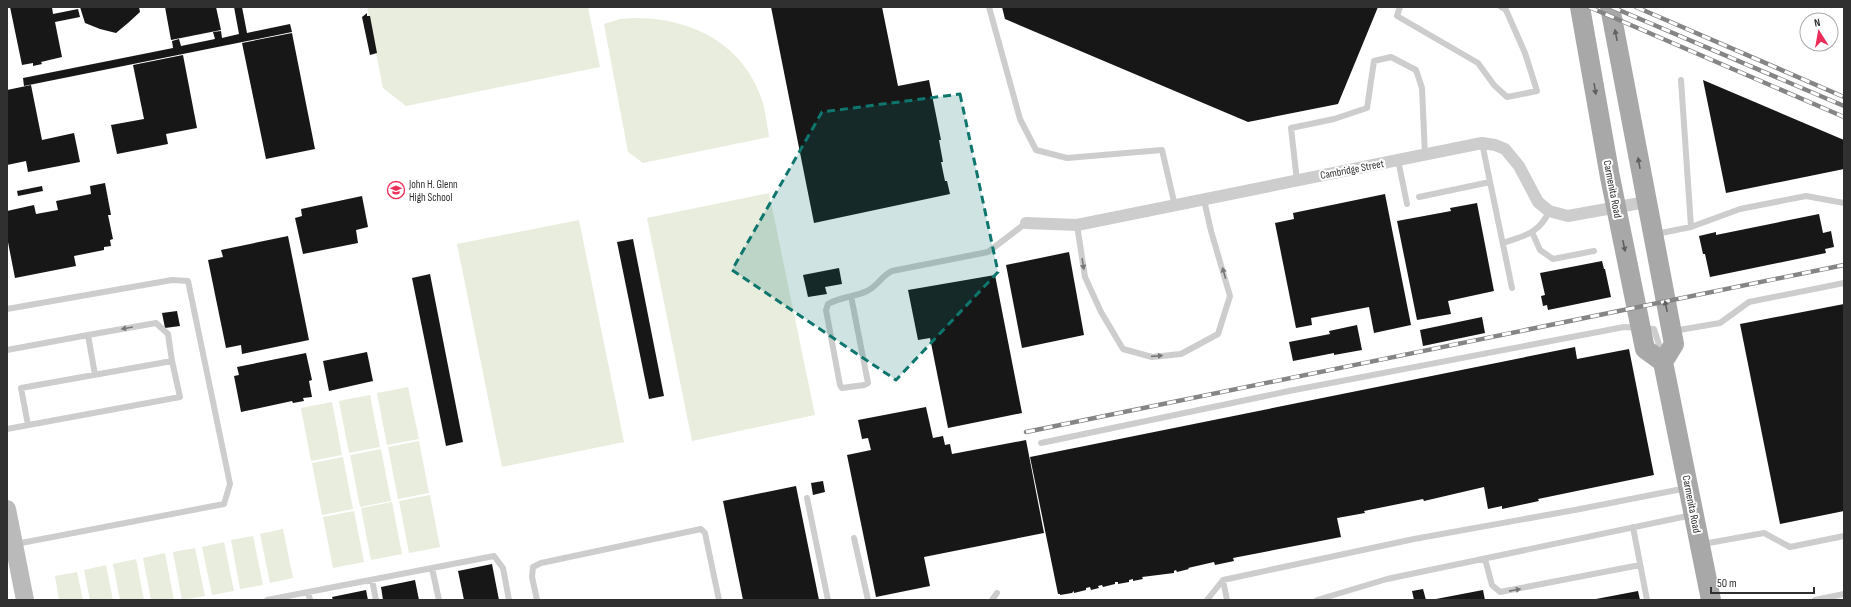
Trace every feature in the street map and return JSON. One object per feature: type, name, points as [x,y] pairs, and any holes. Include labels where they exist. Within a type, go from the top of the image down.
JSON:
[{"type":"main road","name":"Carmenita Road","points":[[1580,7],[1616,208],[1645,349],[1664,359],[1711,600]]},
{"type":"main road","points":[[1610,7],[1674,344],[1664,359]]},
{"type":"street","name":"Cambridge Street","points":[[1026,223],[1077,225],[1482,143],[1495,145],[1505,150],[1519,166],[1538,202],[1549,211]]},
{"type":"street","points":[[1549,211],[1568,216],[1646,202]]},
{"type":"street","points":[[7,509],[25,600]]},
{"type":"lane","points":[[989,7],[1020,119],[1036,150],[1067,158],[1162,150],[1176,206]]},
{"type":"lane","points":[[1400,7],[1397,16],[1478,63],[1494,85],[1507,97],[1537,91],[1525,54],[1506,10],[1501,7]]},
{"type":"lane","points":[[1297,180],[1291,128],[1334,119],[1368,108],[1374,61],[1391,57],[1416,70],[1422,88],[1425,155]]},
{"type":"lane","points":[[1681,80],[1691,227]]},
{"type":"lane","points":[[1482,143],[1512,288]]},
{"type":"lane","points":[[1398,160],[1407,204]]},
{"type":"lane","points":[[1419,197],[1490,182]]},
{"type":"lane","points":[[1653,235],[1691,227],[1740,210],[1806,196],[1844,203]]},
{"type":"lane","points":[[1077,225],[1085,277],[1101,312],[1123,349],[1152,357],[1181,354],[1218,334],[1230,296],[1211,231],[1204,200]]},
{"type":"lane","points":[[1503,243],[1536,230],[1545,221],[1549,211]]},
{"type":"lane","points":[[851,296],[868,382],[864,385],[842,388],[826,310],[828,304],[833,301],[866,291],[877,285],[883,275],[892,271],[988,252],[1026,223]]},
{"type":"lane","points":[[1532,232],[1540,250],[1553,259],[1594,251]]},
{"type":"lane","points":[[7,309],[172,280],[188,281],[230,484],[224,504],[14,545]]},
{"type":"lane","points":[[1672,331],[1720,323],[1749,302],[1844,283]]},
{"type":"lane","points":[[7,350],[156,323],[168,334],[180,397],[7,429]]},
{"type":"lane","points":[[1041,443],[1288,391],[1624,327],[1641,328]]},
{"type":"lane","points":[[88,335],[96,375]]},
{"type":"lane","points":[[28,425],[21,388],[172,361]]},
{"type":"lane","points":[[1208,600],[1223,580],[1414,539],[1580,509],[1688,487]]},
{"type":"lane","points":[[806,498],[828,600]]},
{"type":"lane","points":[[1317,600],[1387,579],[1694,515]]},
{"type":"lane","points":[[1632,528],[1647,600]]},
{"type":"lane","points":[[537,600],[532,576],[533,567],[541,563],[701,529],[705,533],[719,600]]},
{"type":"lane","points":[[1700,545],[1764,533],[1790,547],[1844,536]]},
{"type":"lane","points":[[854,538],[868,600]]},
{"type":"lane","points":[[267,600],[494,556],[503,568],[509,600]]},
{"type":"lane","points":[[1485,559],[1492,584],[1500,592],[1640,565]]},
{"type":"lane","points":[[432,568],[439,600]]},
{"type":"lane","points":[[372,580],[376,600]]},
{"type":"lane","points":[[1223,580],[1227,600]]},
{"type":"lane","points":[[308,592],[310,600]]},
{"type":"lane","points":[[992,600],[997,593]]},
{"type":"lane","points":[[1815,600],[1844,594]]},
{"type":"highlighted area","points":[[960,94],[998,272],[896,380],[732,270],[822,112]]},
{"type":"green space","points":[[367,7],[588,7],[600,67],[406,106],[383,88]]},
{"type":"green space","points":[[620,19],[656,19],[677,23],[714,39],[730,51],[744,65],[755,83],[763,103],[769,137],[643,163],[628,152],[604,24]]},
{"type":"green space","points":[[769,193],[815,415],[692,441],[647,218]]},
{"type":"green space","points":[[579,220],[624,442],[502,467],[457,244]]},
{"type":"green space","points":[[408,387],[419,439],[387,445],[377,393]]},
{"type":"green space","points":[[370,395],[380,447],[349,453],[339,401]]},
{"type":"green space","points":[[332,402],[342,455],[311,461],[301,408]]},
{"type":"green space","points":[[419,441],[429,493],[398,499],[388,447]]},
{"type":"green space","points":[[381,449],[391,501],[360,507],[350,455]]},
{"type":"green space","points":[[343,457],[353,509],[322,515],[312,463]]},
{"type":"green space","points":[[430,495],[440,547],[409,553],[399,501]]},
{"type":"green space","points":[[392,502],[402,554],[371,560],[361,508]]},
{"type":"green space","points":[[354,511],[364,562],[333,568],[323,517]]},
{"type":"green space","points":[[283,529],[293,578],[270,583],[260,534]]},
{"type":"green space","points":[[253,536],[263,585],[240,589],[231,540]]},
{"type":"green space","points":[[224,542],[234,591],[212,595],[202,547]]},
{"type":"green space","points":[[195,548],[205,596],[182,600],[173,552]]},
{"type":"green space","points":[[165,553],[174,600],[151,600],[143,558]]},
{"type":"green space","points":[[136,559],[144,600],[120,600],[113,564]]},
{"type":"green space","points":[[106,565],[113,600],[90,600],[84,570]]},
{"type":"green space","points":[[77,572],[83,600],[59,600],[55,576]]},
{"type":"building","points":[[10,7],[52,7],[53,14],[78,9],[80,17],[55,22],[62,57],[41,62],[42,64],[33,66],[33,63],[22,65]]},
{"type":"building","points":[[80,7],[139,7],[140,12],[116,33],[85,23]]},
{"type":"building","points":[[165,7],[216,7],[221,30],[171,40]]},
{"type":"building","points":[[234,7],[242,7],[247,33],[290,24],[292,32],[24,86],[23,78],[173,48],[172,41],[179,39],[181,46],[215,39],[213,32],[221,31],[222,38],[239,34]]},
{"type":"building","points":[[771,7],[882,7],[898,86],[929,80],[941,140],[939,140],[943,162],[941,162],[945,181],[947,181],[950,194],[814,223]]},
{"type":"building","points":[[1002,7],[1378,7],[1338,104],[1248,122],[1005,19]]},
{"type":"building","points":[[367,13],[367,16],[370,16],[377,53],[370,55],[362,17]]},
{"type":"building","points":[[292,33],[315,149],[266,159],[242,43]]},
{"type":"building","points":[[183,55],[197,128],[166,134],[168,144],[117,154],[111,125],[144,119],[133,65]]},
{"type":"building","points":[[1703,80],[1844,140],[1844,169],[1726,193]]},
{"type":"building","points":[[31,85],[42,140],[74,133],[80,162],[28,172],[26,161],[7,165],[7,90]]},
{"type":"building","points":[[105,183],[111,215],[108,215],[113,239],[110,240],[111,246],[104,247],[104,250],[74,256],[76,266],[15,278],[7,237],[7,211],[34,205],[36,214],[58,210],[56,201],[91,194],[90,186]]},
{"type":"building","points":[[42,186],[43,191],[18,196],[17,191]]},
{"type":"building","points":[[1385,194],[1411,325],[1374,333],[1369,307],[1311,318],[1312,325],[1296,328],[1275,223],[1294,219],[1293,213]]},
{"type":"building","points":[[362,196],[368,227],[356,230],[358,243],[303,254],[295,218],[302,216],[301,209]]},
{"type":"building","points":[[1477,203],[1494,291],[1448,301],[1451,314],[1417,320],[1397,221],[1451,211],[1450,208]]},
{"type":"building","points":[[1819,214],[1823,233],[1831,231],[1834,247],[1825,249],[1826,253],[1710,277],[1699,236],[1716,232],[1716,235]]},
{"type":"building","points":[[288,236],[309,340],[242,354],[241,345],[226,348],[208,260],[223,257],[221,250]]},
{"type":"building","points":[[633,239],[664,396],[649,399],[617,242]]},
{"type":"building","points":[[1069,252],[1084,335],[1022,348],[1006,265]]},
{"type":"building","points":[[1602,261],[1611,297],[1548,310],[1547,305],[1543,306],[1541,296],[1545,295],[1540,273]]},
{"type":"building","points":[[839,268],[842,284],[825,287],[827,294],[808,297],[803,275]]},
{"type":"building","points":[[430,274],[463,442],[446,446],[412,278]]},
{"type":"building","points":[[995,275],[1022,413],[948,428],[930,338],[918,340],[908,290]]},
{"type":"building","points":[[1844,304],[1844,511],[1780,524],[1740,324]]},
{"type":"building","points":[[177,311],[180,326],[165,328],[162,313]]},
{"type":"building","points":[[1482,317],[1485,333],[1423,346],[1420,330]]},
{"type":"building","points":[[1357,325],[1362,350],[1334,355],[1334,353],[1293,361],[1289,342],[1330,334],[1329,331]]},
{"type":"building","points":[[1575,347],[1577,359],[1629,349],[1654,475],[1538,499],[1539,501],[1502,509],[1502,506],[1488,509],[1484,487],[1424,501],[1423,499],[1337,518],[1341,537],[1233,558],[1234,561],[1215,565],[1214,562],[1177,572],[1176,570],[1174,573],[1142,577],[1143,579],[1133,581],[1133,579],[1129,580],[1129,582],[1118,584],[1118,582],[1115,582],[1115,584],[1103,587],[1102,585],[1098,586],[1099,588],[1091,590],[1090,587],[1086,588],[1086,590],[1074,593],[1074,591],[1072,593],[1058,594],[1030,457]]},
{"type":"building","points":[[367,352],[373,381],[329,391],[323,361]]},
{"type":"building","points":[[306,353],[312,380],[309,381],[312,397],[303,398],[304,401],[293,403],[292,401],[241,412],[234,376],[239,375],[237,367]]},
{"type":"building","points":[[926,407],[933,438],[943,436],[945,445],[950,444],[952,454],[1026,440],[1044,533],[924,557],[930,586],[876,597],[847,455],[871,450],[868,438],[862,439],[858,420]]},
{"type":"building","points":[[823,481],[825,492],[813,495],[811,483]]},
{"type":"building","points":[[796,486],[819,600],[743,600],[723,501]]},
{"type":"building","points":[[492,564],[499,600],[464,600],[458,571]]},
{"type":"building","points":[[415,580],[419,600],[383,600],[381,587]]},
{"type":"building","points":[[1423,589],[1426,600],[1414,600],[1412,591]]},
{"type":"building","points":[[366,590],[368,600],[333,600],[332,597]]},
{"type":"building","points":[[1483,590],[1485,600],[1436,600],[1436,599]]},
{"type":"building","points":[[1638,591],[1640,600],[1596,600],[1596,599]]},
{"type":"railway","points":[[1589,7],[1844,117]]},
{"type":"railway","points":[[1612,7],[1844,106]]},
{"type":"railway","points":[[1636,7],[1844,97]]},
{"type":"railway","points":[[1026,432],[1844,265]]},
{"type":"place","name":"John H. Glenn High School","points":[[396,190]]}]
